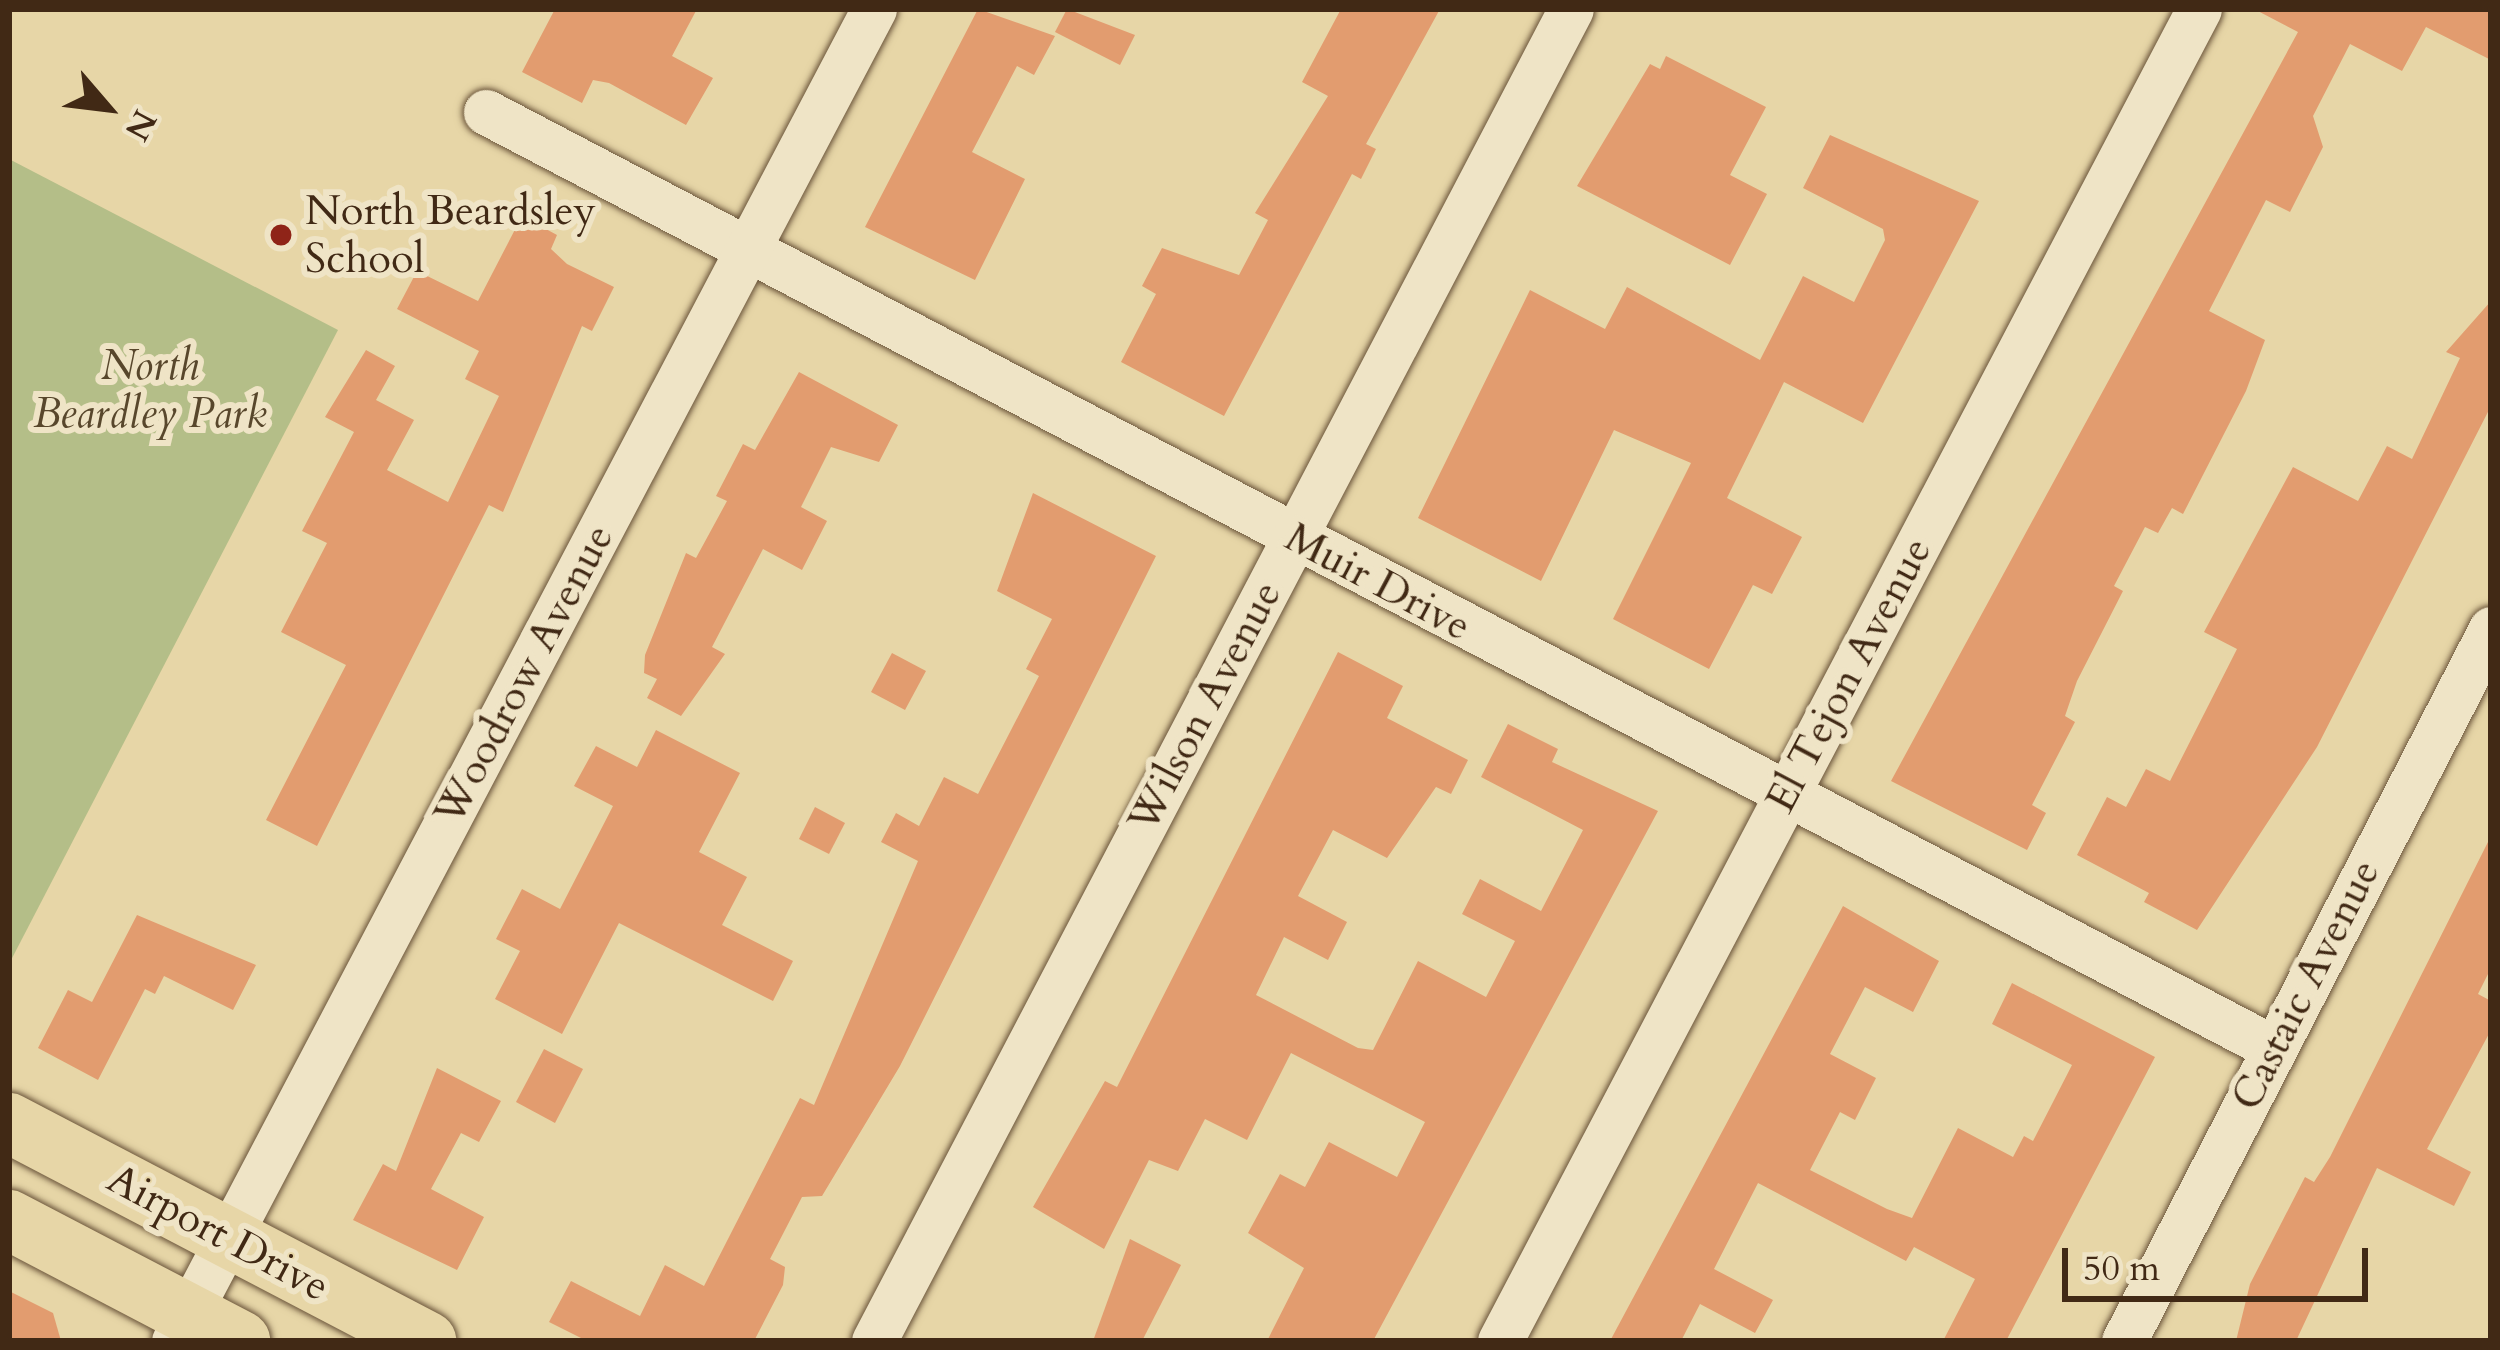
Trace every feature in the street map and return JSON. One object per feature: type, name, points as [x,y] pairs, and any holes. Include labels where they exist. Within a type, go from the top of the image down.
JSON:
[{"type":"main road","name":"Airport Drive","points":[[9,1124],[426,1341]]},
{"type":"main road","name":"Airport Drive","points":[[9,1220],[201,1332]]},
{"type":"street","name":"Woodrow Avenue","points":[[201,1332],[229,1238],[874,9]]},
{"type":"street","name":"Wilson Avenue","points":[[874,1341],[1571,9]]},
{"type":"street","name":"El Tejon Avenue","points":[[1500,1341],[2199,9]]},
{"type":"street","name":"Muir Drive","points":[[486,112],[745,253],[2273,1048]]},
{"type":"street","name":"Castaic Avenue","points":[[2124,1341],[2491,629]]},
{"type":"green space","name":"North Beardley Park","points":[[9,159],[338,330],[9,964]]},
{"type":"building","points":[[555,9],[697,9],[672,56],[713,78],[686,125],[609,83],[593,80],[582,103],[522,72]]},
{"type":"building","points":[[978,9],[1055,36],[1034,75],[1017,66],[972,152],[1025,179],[975,280],[865,227]]},
{"type":"building","points":[[1067,9],[1135,35],[1120,65],[1055,32]]},
{"type":"building","points":[[1341,9],[1440,9],[1366,144],[1376,149],[1361,179],[1352,174],[1224,416],[1121,362],[1156,294],[1142,286],[1162,248],[1239,275],[1268,220],[1255,213],[1328,96],[1302,82]]},
{"type":"building","points":[[2254,9],[2491,9],[2491,60],[2426,27],[2402,71],[2350,44],[2313,116],[2323,147],[2290,212],[2266,200],[2209,311],[2265,340],[2246,391],[2183,514],[2172,508],[2158,533],[2145,527],[2114,586],[2123,591],[2077,681],[2065,716],[2075,722],[2032,805],[2046,813],[2027,850],[1891,781],[2298,32]]},
{"type":"building","points":[[1666,56],[1766,107],[1730,175],[1767,194],[1730,265],[1577,186],[1650,64],[1660,69]]},
{"type":"building","points":[[1830,135],[1979,201],[1863,423],[1784,382],[1727,498],[1802,537],[1772,594],[1753,585],[1709,669],[1613,619],[1691,463],[1614,430],[1541,581],[1418,518],[1530,290],[1605,329],[1627,287],[1760,360],[1803,276],[1854,302],[1885,240],[1883,229],[1803,188]]},
{"type":"building","points":[[522,216],[557,235],[551,249],[567,264],[614,287],[592,331],[582,326],[503,512],[489,505],[317,846],[266,820],[346,665],[281,632],[327,543],[302,531],[354,432],[325,417],[366,350],[395,366],[376,400],[414,420],[387,470],[448,502],[499,396],[465,379],[479,351],[397,309],[417,271],[478,301]]},
{"type":"building","points":[[2491,301],[2491,406],[2317,747],[2197,930],[2144,902],[2149,893],[2077,855],[2107,797],[2126,807],[2146,769],[2170,781],[2237,649],[2204,632],[2293,467],[2358,501],[2387,446],[2412,459],[2460,358],[2446,352]]},
{"type":"building","points":[[799,372],[898,425],[879,462],[831,447],[801,507],[827,521],[802,570],[763,549],[712,647],[725,654],[681,716],[647,698],[657,679],[644,673],[645,655],[686,553],[696,558],[727,501],[716,496],[743,444],[755,450]]},
{"type":"building","points":[[1033,493],[1156,556],[900,1066],[822,1196],[802,1197],[770,1259],[785,1267],[783,1285],[754,1341],[587,1341],[549,1322],[571,1281],[640,1316],[665,1265],[704,1286],[800,1098],[814,1105],[918,861],[881,842],[896,813],[919,826],[944,777],[978,794],[1039,676],[1026,669],[1052,619],[997,591]]},
{"type":"building","points":[[1338,652],[1403,686],[1387,718],[1468,760],[1451,794],[1436,787],[1387,858],[1333,830],[1298,896],[1347,922],[1328,960],[1284,937],[1256,995],[1358,1048],[1373,1050],[1418,961],[1486,997],[1515,941],[1462,914],[1480,879],[1541,911],[1583,830],[1481,777],[1508,724],[1558,749],[1552,762],[1658,811],[1373,1341],[1267,1341],[1304,1268],[1248,1233],[1280,1174],[1305,1187],[1329,1142],[1397,1177],[1425,1122],[1291,1053],[1247,1140],[1205,1119],[1178,1171],[1149,1160],[1104,1249],[1033,1207],[1105,1081],[1117,1087]]},
{"type":"building","points":[[892,653],[926,671],[905,710],[871,692]]},
{"type":"building","points":[[656,730],[740,773],[699,852],[747,877],[722,925],[793,961],[773,1001],[619,923],[562,1034],[495,999],[520,951],[496,939],[522,889],[560,909],[613,806],[574,786],[596,746],[637,767]]},
{"type":"building","points":[[815,807],[845,823],[829,854],[799,839]]},
{"type":"building","points":[[2491,836],[2491,968],[2478,994],[2491,1001],[2491,1030],[2427,1149],[2471,1172],[2454,1206],[2377,1168],[2296,1341],[2236,1341],[2250,1284],[2305,1177],[2314,1182],[2330,1157]]},
{"type":"building","points":[[1843,906],[1939,961],[1913,1012],[1865,987],[1830,1054],[1876,1078],[1855,1120],[1840,1112],[1810,1170],[1887,1209],[1912,1218],[1958,1128],[2013,1157],[2024,1136],[2033,1141],[2072,1065],[1992,1024],[2012,983],[2155,1057],[2006,1341],[1943,1341],[1975,1279],[1914,1247],[1906,1261],[1758,1183],[1714,1269],[1773,1300],[1755,1333],[1700,1304],[1681,1341],[1610,1341]]},
{"type":"building","points":[[137,915],[256,965],[233,1010],[164,976],[155,994],[145,989],[98,1080],[38,1048],[68,990],[92,1002]]},
{"type":"building","points":[[544,1049],[583,1069],[555,1123],[516,1102]]},
{"type":"building","points":[[437,1068],[501,1101],[479,1142],[461,1133],[431,1189],[484,1217],[457,1270],[353,1220],[383,1164],[396,1171]]},
{"type":"building","points":[[1130,1239],[1181,1265],[1142,1341],[1093,1341]]},
{"type":"building","points":[[9,1291],[53,1313],[61,1341],[9,1341]]},
{"type":"place","name":"North Beardsley School","points":[[281,235]]}]
